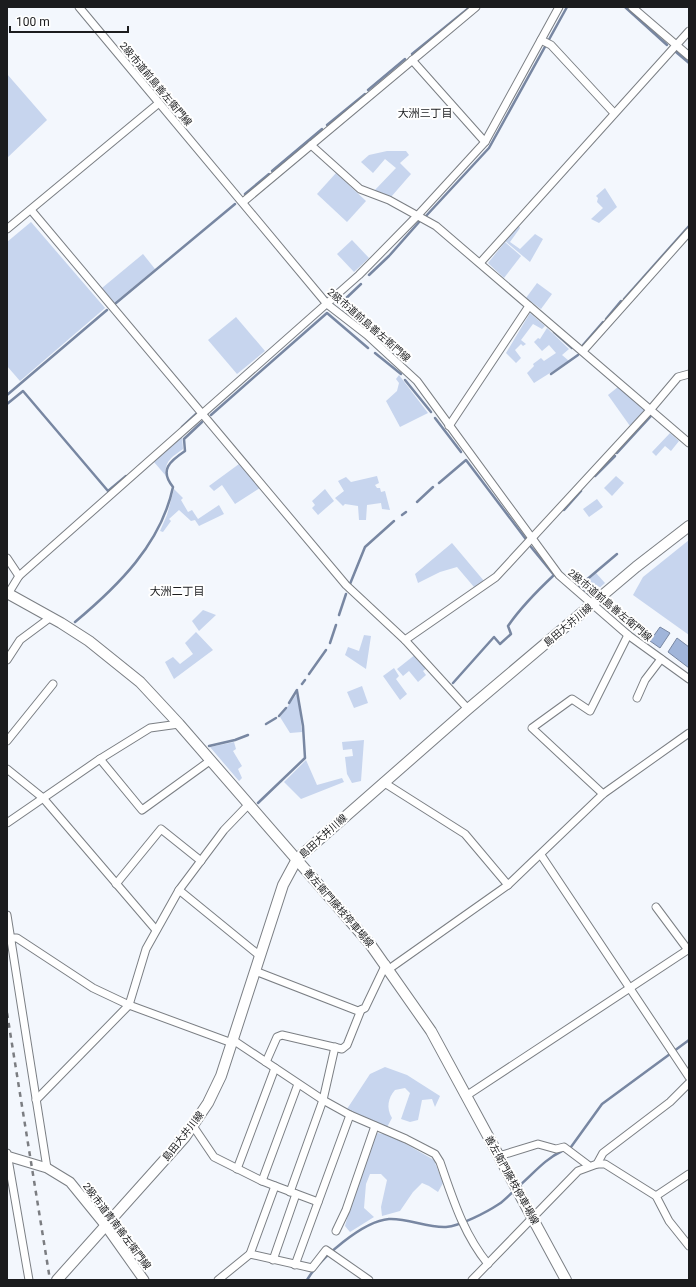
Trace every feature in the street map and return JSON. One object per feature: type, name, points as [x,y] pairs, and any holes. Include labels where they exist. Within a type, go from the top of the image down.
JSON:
[{"type":"main road","name":"島田大井川線","points":[[59,1279],[193,1126],[208,1103],[221,1076],[283,885],[297,859],[468,709],[686,528]]},
{"type":"main road","name":"善左衛門藤枝停車場線","points":[[7,594],[51,617],[89,641],[140,682],[211,760],[388,967],[431,1031],[566,1280]]},
{"type":"street","name":"2級市道前島善左衛門線","points":[[79,7],[327,304],[367,335],[408,371],[417,381],[559,575],[628,635],[689,679]]},
{"type":"street","points":[[243,202],[476,7]]},
{"type":"street","points":[[7,594],[19,576],[327,304],[359,275],[418,215],[485,142],[559,7]]},
{"type":"street","points":[[632,7],[689,56]]},
{"type":"street","points":[[480,263],[689,30]]},
{"type":"street","points":[[542,40],[551,45],[614,113]]},
{"type":"street","points":[[412,60],[485,142]]},
{"type":"street","points":[[7,229],[159,104]]},
{"type":"street","points":[[311,145],[360,189],[389,200],[436,226],[689,443]]},
{"type":"street","points":[[31,210],[346,585],[405,640],[468,709]]},
{"type":"street","points":[[583,351],[689,232]]},
{"type":"street","points":[[449,426],[529,306]]},
{"type":"street","points":[[405,640],[496,577],[651,409],[678,377],[689,374]]},
{"type":"street","points":[[686,528],[689,518]]},
{"type":"street","points":[[7,558],[19,576]]},
{"type":"street","points":[[7,660],[20,640],[51,617]]},
{"type":"street","points":[[603,794],[532,728],[572,700],[590,711],[628,635]]},
{"type":"street","points":[[638,698],[645,680],[661,659]]},
{"type":"street","points":[[7,741],[53,684]]},
{"type":"street","points":[[7,823],[100,758],[150,728],[179,724]]},
{"type":"street","points":[[255,971],[358,1011],[366,1008],[388,967],[508,885],[603,794],[689,733]]},
{"type":"street","points":[[100,758],[142,810],[211,760]]},
{"type":"street","points":[[7,769],[43,798],[156,930]]},
{"type":"street","points":[[383,782],[465,834],[508,885]]},
{"type":"street","points":[[36,1100],[129,1005],[146,949],[179,890],[224,830],[249,804]]},
{"type":"street","points":[[116,884],[161,829],[201,861]]},
{"type":"street","points":[[541,854],[689,1077]]},
{"type":"street","points":[[179,890],[260,956]]},
{"type":"street","points":[[466,1096],[628,987],[688,949],[656,907]]},
{"type":"street","points":[[7,915],[46,1168]]},
{"type":"street","points":[[11,938],[17,938],[93,988],[129,1005],[232,1041],[323,1100],[350,1115],[406,1139],[437,1156],[459,1218],[474,1247],[488,1264]]},
{"type":"street","points":[[266,1062],[277,1037],[282,1035],[342,1049],[347,1046],[361,1010]]},
{"type":"street","points":[[273,1260],[323,1100],[334,1048]]},
{"type":"street","points":[[237,1169],[275,1068]]},
{"type":"street","points":[[597,1164],[603,1153],[670,1102],[689,1083]]},
{"type":"street","points":[[262,1181],[298,1084]]},
{"type":"street","points":[[296,1265],[350,1115]]},
{"type":"street","points":[[193,1126],[214,1157],[262,1181],[318,1202]]},
{"type":"street","points":[[336,1231],[346,1210],[375,1126]]},
{"type":"street","points":[[499,1156],[538,1144],[556,1149],[564,1147],[588,1165]]},
{"type":"street","points":[[7,1155],[29,1280]]},
{"type":"street","name":"2級市道青南善左衛門線","points":[[7,1155],[46,1168],[75,1187],[105,1225],[144,1280]]},
{"type":"street","points":[[472,1280],[578,1171],[588,1165],[605,1164],[656,1196],[669,1221],[689,1246]]},
{"type":"street","points":[[656,1196],[689,1174]]},
{"type":"street","points":[[218,1280],[250,1254],[275,1186]]},
{"type":"street","points":[[250,1254],[312,1268],[326,1250],[369,1280]]},
{"type":"shaded area","points":[[7,74],[47,120],[7,158]]},
{"type":"shaded area","points":[[387,151],[406,151],[409,155],[400,163],[411,174],[391,197],[374,191],[396,168],[385,159],[373,173],[361,162],[369,155]]},
{"type":"shaded area","points":[[336,173],[366,201],[347,222],[317,194]]},
{"type":"shaded area","points":[[605,188],[617,207],[599,223],[591,219],[603,208],[597,202],[598,198],[596,196]]},
{"type":"shaded area","points":[[31,222],[105,308],[20,381],[7,366],[7,242]]},
{"type":"shaded area","points":[[519,226],[520,228],[510,242],[520,249],[535,234],[543,239],[530,262],[505,241]]},
{"type":"shaded area","points":[[352,240],[369,258],[354,272],[337,254]]},
{"type":"shaded area","points":[[505,242],[521,256],[504,278],[488,263]]},
{"type":"shaded area","points":[[143,254],[155,269],[114,303],[102,288]]},
{"type":"shaded area","points":[[537,283],[552,294],[541,309],[526,298]]},
{"type":"shaded area","points":[[530,313],[545,326],[542,329],[533,324],[521,340],[526,344],[523,346],[521,344],[515,350],[521,358],[516,363],[506,353]]},
{"type":"shaded area","points":[[236,317],[265,351],[237,374],[208,340]]},
{"type":"shaded area","points":[[547,328],[569,349],[562,355],[569,361],[534,383],[527,373],[534,366],[533,364],[541,358],[544,361],[556,353],[549,345],[542,351],[534,342],[538,338],[540,339]]},
{"type":"shaded area","points":[[399,375],[428,413],[400,427],[386,401],[397,391],[399,383],[396,379]]},
{"type":"shaded area","points":[[618,387],[646,411],[630,426],[608,395]]},
{"type":"shaded area","points":[[670,433],[679,441],[671,451],[665,446],[656,456],[652,452]]},
{"type":"shaded area","points":[[182,436],[183,449],[172,457],[168,463],[166,467],[166,476],[154,462]]},
{"type":"shaded area","points":[[239,464],[260,488],[235,504],[222,485],[214,491],[209,486]]},
{"type":"shaded area","points":[[377,476],[379,483],[375,485],[377,488],[380,488],[381,492],[385,491],[390,510],[382,509],[381,503],[367,505],[366,520],[359,520],[358,506],[345,504],[343,506],[335,498],[344,491],[338,481],[346,477],[351,482]]},
{"type":"shaded area","points":[[616,476],[624,483],[612,496],[604,488]]},
{"type":"shaded area","points":[[174,489],[183,498],[181,500],[188,512],[192,510],[198,519],[219,505],[224,514],[199,526],[195,520],[191,521],[179,510],[169,519],[171,521],[163,532],[160,531],[167,515]]},
{"type":"shaded area","points":[[325,489],[334,501],[318,515],[312,508],[315,505],[312,501]]},
{"type":"shaded area","points":[[597,499],[603,507],[589,517],[583,509]]},
{"type":"shaded area","points":[[689,540],[689,635],[633,595],[643,577]]},
{"type":"shaded area","points":[[452,543],[484,581],[474,587],[457,567],[440,572],[418,583],[415,574]]},
{"type":"shaded area","points":[[596,573],[605,583],[589,597],[579,588]]},
{"type":"shaded area","points":[[203,610],[216,615],[199,631],[192,621]]},
{"type":"shaded area","points":[[660,627],[670,633],[660,648],[650,641]]},
{"type":"shaded area","points":[[196,632],[213,650],[174,679],[165,662],[173,657],[180,664],[193,654],[185,643]]},
{"type":"shaded area","points":[[364,635],[371,636],[366,669],[345,655],[348,647],[359,651]]},
{"type":"shaded area","points":[[677,638],[689,647],[689,668],[668,652]]},
{"type":"shaded area","points":[[416,654],[427,668],[423,671],[426,675],[418,682],[409,671],[403,676],[397,669]]},
{"type":"shaded area","points":[[394,668],[399,676],[396,679],[407,694],[400,700],[383,676]]},
{"type":"shaded area","points":[[362,686],[368,703],[354,708],[347,692]]},
{"type":"shaded area","points":[[296,695],[298,696],[302,732],[290,733],[280,717]]},
{"type":"shaded area","points":[[364,740],[361,781],[352,783],[347,774],[345,757],[353,756],[352,749],[343,750],[342,742]]},
{"type":"shaded area","points":[[234,742],[236,749],[233,751],[242,766],[238,769],[242,778],[239,781],[210,747]]},
{"type":"shaded area","points":[[306,760],[317,785],[342,778],[344,782],[301,799],[284,782]]},
{"type":"shaded area","points":[[385,1067],[407,1075],[440,1096],[435,1107],[432,1099],[422,1100],[418,1120],[410,1122],[401,1119],[410,1093],[405,1088],[395,1090],[391,1096],[388,1107],[392,1118],[386,1129],[347,1109],[370,1074]]},
{"type":"shaded area","points":[[377,1133],[390,1135],[434,1160],[443,1183],[438,1192],[422,1183],[413,1192],[400,1211],[382,1216],[381,1207],[387,1180],[381,1174],[370,1174],[366,1184],[364,1208],[374,1217],[350,1232],[345,1226],[351,1204]]},
{"type":"waterway","points":[[412,54],[470,7]]},
{"type":"waterway","points":[[426,216],[489,148],[567,7]]},
{"type":"waterway","points":[[625,7],[667,45]]},
{"type":"waterway","points":[[676,52],[689,63]]},
{"type":"waterway","points":[[368,90],[405,59]]},
{"type":"waterway","points":[[327,125],[365,94]]},
{"type":"waterway","points":[[272,171],[322,129]]},
{"type":"waterway","points":[[245,194],[269,174]]},
{"type":"waterway","points":[[116,303],[235,204]]},
{"type":"waterway","points":[[369,275],[389,256],[420,221]]},
{"type":"waterway","points":[[624,299],[689,226]]},
{"type":"waterway","points":[[340,304],[361,284]]},
{"type":"waterway","points":[[606,319],[621,301]]},
{"type":"waterway","points":[[7,395],[107,310]]},
{"type":"waterway","points":[[211,415],[327,313],[368,348]]},
{"type":"waterway","points":[[583,345],[603,322]]},
{"type":"waterway","points":[[554,332],[572,348]]},
{"type":"waterway","points":[[375,353],[401,374]]},
{"type":"waterway","points":[[551,374],[578,355]]},
{"type":"waterway","points":[[405,380],[431,412]]},
{"type":"waterway","points":[[7,404],[23,391],[108,491],[126,476]]},
{"type":"waterway","points":[[182,427],[196,414]]},
{"type":"waterway","points":[[617,453],[651,416]]},
{"type":"waterway","points":[[435,418],[461,452]]},
{"type":"waterway","points":[[75,622],[107,594],[136,562],[148,545],[159,527],[167,508],[173,487],[167,476],[168,466],[175,458],[185,451],[184,439],[202,422]]},
{"type":"waterway","points":[[595,476],[615,456]]},
{"type":"waterway","points":[[439,483],[466,460],[525,538]]},
{"type":"waterway","points":[[417,502],[433,487]]},
{"type":"waterway","points":[[564,510],[581,491]]},
{"type":"waterway","points":[[402,515],[406,512]]},
{"type":"waterway","points":[[350,584],[365,547],[394,521]]},
{"type":"waterway","points":[[453,683],[494,637],[500,644],[511,634],[508,626],[518,612],[554,575],[531,547]]},
{"type":"waterway","points":[[578,587],[617,554]]},
{"type":"waterway","points":[[339,615],[346,594]]},
{"type":"waterway","points":[[330,643],[336,625]]},
{"type":"waterway","points":[[309,674],[326,650]]},
{"type":"waterway","points":[[302,684],[305,680]]},
{"type":"waterway","points":[[289,703],[297,690]]},
{"type":"waterway","points":[[258,803],[305,758],[303,726],[297,691]]},
{"type":"waterway","points":[[279,716],[286,708]]},
{"type":"waterway","points":[[266,724],[276,718]]},
{"type":"waterway","points":[[209,746],[235,740],[248,735]]},
{"type":"waterway","points":[[567,1149],[571,1147],[602,1104],[689,1040]]},
{"type":"waterway","points":[[519,1186],[545,1162],[562,1151]]},
{"type":"waterway","points":[[307,1280],[322,1261],[343,1242],[367,1226],[389,1219],[403,1220],[439,1227],[452,1226],[488,1211],[515,1190]]},
{"type":"railway","points":[[7,1013],[50,1280]]},
{"type":"district","name":"大洲三丁目","points":[[425,113]]},
{"type":"district","name":"大洲二丁目","points":[[177,591]]}]
